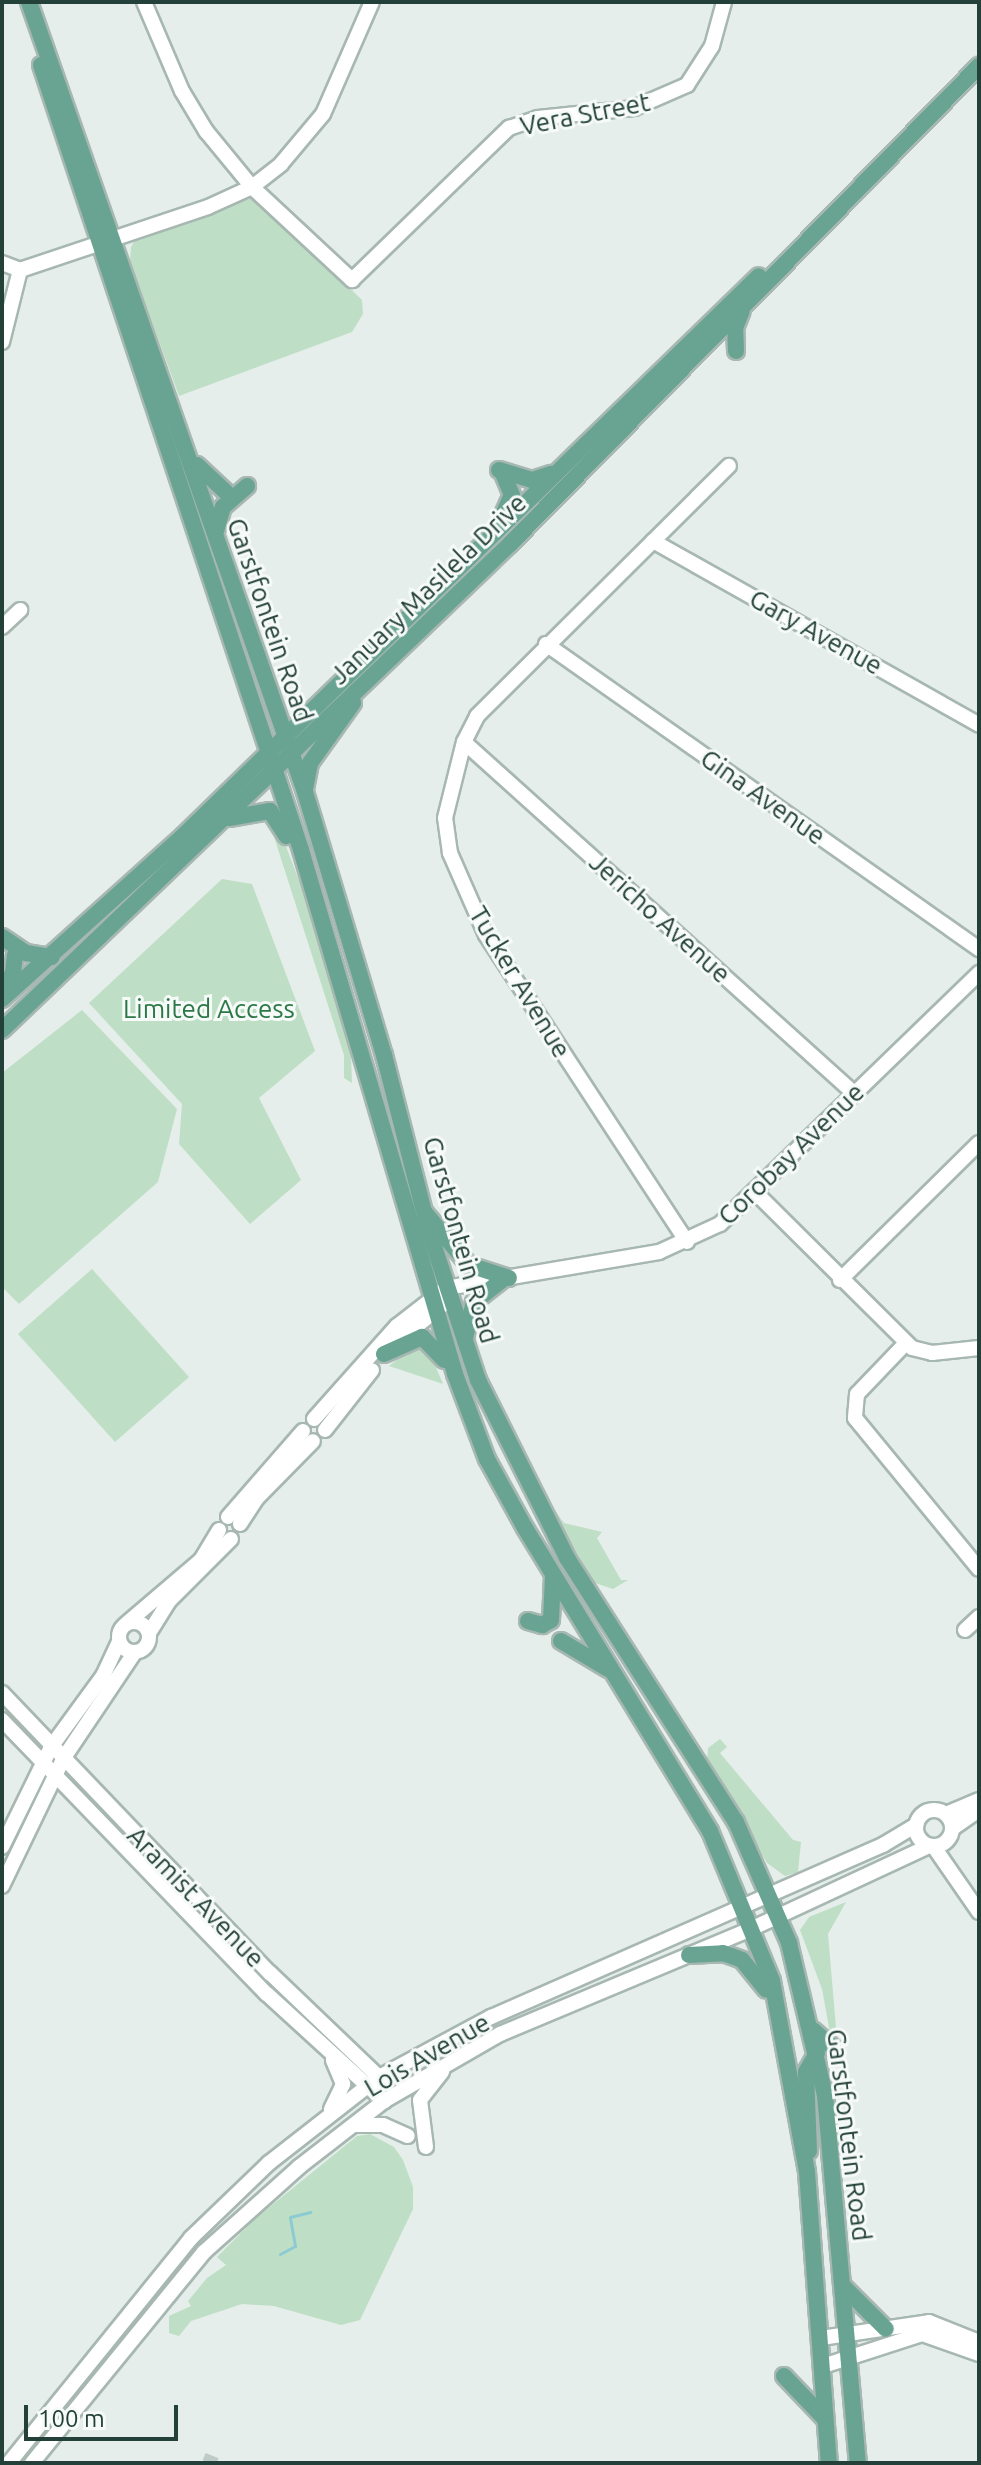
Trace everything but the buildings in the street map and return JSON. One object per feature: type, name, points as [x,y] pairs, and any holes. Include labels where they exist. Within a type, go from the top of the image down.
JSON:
[{"type":"main road","name":"Garstfontein Road","points":[[22,2],[96,244],[301,850],[375,1091],[431,1304],[487,1459],[710,1831],[753,1928],[780,2017],[807,2172],[829,2463]]},
{"type":"main road","name":"Garstfontein Road","points":[[29,2],[305,792],[377,1030],[424,1212],[464,1344],[541,1513],[736,1822],[771,1895],[813,2030],[817,2053],[848,2334],[858,2463]]},
{"type":"main road","name":"January Masilela Drive","points":[[2,1030],[226,819],[513,541],[744,306],[807,237],[979,66]]},
{"type":"main road","name":"January Masilela Drive","points":[[2,999],[52,957],[266,753],[723,308],[807,237]]},
{"type":"main road","points":[[736,351],[735,328],[744,306]]},
{"type":"main road","points":[[685,345],[714,337],[723,308]]},
{"type":"main road","points":[[189,455],[226,492]]},
{"type":"main road","points":[[483,540],[511,501],[501,471],[532,480],[555,471]]},
{"type":"main road","points":[[528,497],[547,495],[573,479]]},
{"type":"main road","points":[[216,538],[219,514],[247,486]]},
{"type":"main road","points":[[429,592],[452,584],[502,539],[513,541]]},
{"type":"main road","points":[[305,792],[310,763],[348,715],[356,693]]},
{"type":"main road","points":[[226,819],[270,811],[280,820],[289,842],[301,850]]},
{"type":"main road","points":[[31,974],[50,976],[101,938]]},
{"type":"main road","points":[[2,939],[26,953],[52,957]]},
{"type":"main road","points":[[2,992],[13,973],[15,955]]},
{"type":"main road","points":[[424,1212],[466,1262],[506,1278]]},
{"type":"main road","points":[[464,1344],[474,1302],[506,1278]]},
{"type":"main road","points":[[384,1354],[422,1337],[455,1374]]},
{"type":"main road","points":[[528,1621],[542,1625],[551,1620],[552,1572]]},
{"type":"main road","points":[[561,1641],[615,1675]]},
{"type":"main road","points":[[689,1955],[723,1953],[742,1960],[761,1980],[780,2017]]},
{"type":"main road","points":[[813,2030],[836,2050]]},
{"type":"main road","points":[[807,2172],[812,2126],[806,2072],[817,2053]]},
{"type":"main road","points":[[843,2285],[886,2329]]},
{"type":"main road","points":[[784,2376],[825,2419]]},
{"type":"street","points":[[144,2],[186,99],[252,187]]},
{"type":"street","points":[[2,263],[20,270],[252,187],[281,164],[330,105],[372,2]]},
{"type":"street","name":"Vera Street","points":[[252,187],[352,280],[509,128],[538,118],[634,108],[687,85],[707,56],[724,2]]},
{"type":"street","points":[[2,342],[20,270]]},
{"type":"street","name":"Tucker Avenue","points":[[687,1242],[476,915],[446,828],[464,742],[477,716],[546,644],[729,466]]},
{"type":"street","name":"Gary Avenue","points":[[653,541],[979,725]]},
{"type":"street","points":[[2,627],[20,610]]},
{"type":"street","name":"Gina Avenue","points":[[546,644],[979,949]]},
{"type":"street","name":"Jericho Avenue","points":[[464,742],[855,1094]]},
{"type":"street","points":[[2,939],[31,974]]},
{"type":"street","name":"Corobay Avenue","points":[[2,1847],[51,1747],[103,1676],[127,1623],[201,1560],[219,1530],[256,1499],[308,1436],[314,1419],[431,1304],[448,1294],[506,1278],[659,1252],[687,1242],[720,1224],[979,973]]},
{"type":"street","points":[[840,1280],[979,1143]]},
{"type":"street","points":[[754,1191],[905,1344],[925,1353],[979,1348]]},
{"type":"street","name":"Corobay Avenue","points":[[308,1436],[325,1430],[384,1354],[431,1304]]},
{"type":"street","points":[[905,1344],[857,1394],[855,1418],[979,1569]]},
{"type":"street","points":[[314,1419],[325,1430]]},
{"type":"street","name":"Corobay Avenue","points":[[2,1886],[63,1759],[135,1652],[147,1646],[149,1633],[168,1602],[231,1539],[239,1535],[234,1520]]},
{"type":"street","points":[[219,1530],[231,1539]]},
{"type":"street","points":[[965,1630],[979,1617]]},
{"type":"street","points":[[127,1623],[140,1623],[149,1633]]},
{"type":"street","points":[[119,1641],[135,1652]]},
{"type":"street","name":"Aramist Avenue","points":[[2,1693],[391,2097]]},
{"type":"street","name":"Aramist Avenue","points":[[2,1720],[330,2055],[374,2081]]},
{"type":"street","points":[[950,1826],[979,1800]]},
{"type":"street","name":"Lois Avenue","points":[[9,2463],[173,2257],[258,2173],[374,2081],[491,2017],[771,1895],[916,1825],[930,1810],[950,1826],[932,1846],[753,1928],[538,2017],[456,2058],[391,2097],[352,2125],[204,2252],[32,2463]]},
{"type":"street","points":[[950,1826],[979,1810]]},
{"type":"street","points":[[916,1825],[917,1836],[932,1846],[965,1886],[979,1912]]},
{"type":"street","points":[[950,1826],[965,1886]]},
{"type":"street","points":[[324,2119],[343,2084],[330,2055]]},
{"type":"street","points":[[426,2147],[420,2100],[456,2058]]},
{"type":"street","points":[[352,2125],[383,2125],[408,2136]]},
{"type":"street","points":[[821,2338],[929,2322],[979,2342]]},
{"type":"street","points":[[823,2366],[922,2334],[979,2354]]},
{"type":"green space","points":[[243,196],[259,200],[362,300],[363,314],[352,332],[179,396],[130,262],[131,247],[136,238]]},
{"type":"green space","points":[[267,815],[276,820],[324,946],[350,1032],[352,1083],[344,1078],[344,1055]]},
{"type":"green space","name":"Limited Access","points":[[222,879],[252,884],[315,1051],[259,1098],[301,1180],[250,1224],[179,1144],[182,1104],[89,1003]]},
{"type":"green space","points":[[82,1010],[177,1109],[158,1182],[19,1304],[2,1287],[2,1073]]},
{"type":"green space","points":[[92,1269],[189,1377],[115,1442],[18,1334]]},
{"type":"green space","points":[[416,1345],[429,1351],[443,1384],[389,1366]]},
{"type":"green space","points":[[533,1480],[564,1523],[602,1532],[597,1538],[621,1580],[628,1580],[613,1589],[595,1583]]},
{"type":"green space","points":[[720,1739],[727,1747],[720,1753],[793,1840],[801,1842],[798,1872],[785,1876],[767,1863],[707,1761],[708,1748]]},
{"type":"green space","points":[[846,1902],[828,1934],[837,2039],[830,2033],[822,1989],[800,1930],[809,1917]]},
{"type":"green space","points":[[370,2134],[394,2147],[403,2160],[413,2187],[413,2209],[360,2320],[341,2325],[274,2306],[242,2304],[191,2321],[179,2336],[169,2333],[169,2316],[191,2306],[188,2301],[207,2278],[226,2265],[217,2257],[256,2218],[357,2136]]},
{"type":"waterway","points":[[280,2254],[295,2246],[290,2217],[310,2212]]},
{"type":"tunnel","points":[[209,2463],[212,2456]]}]
